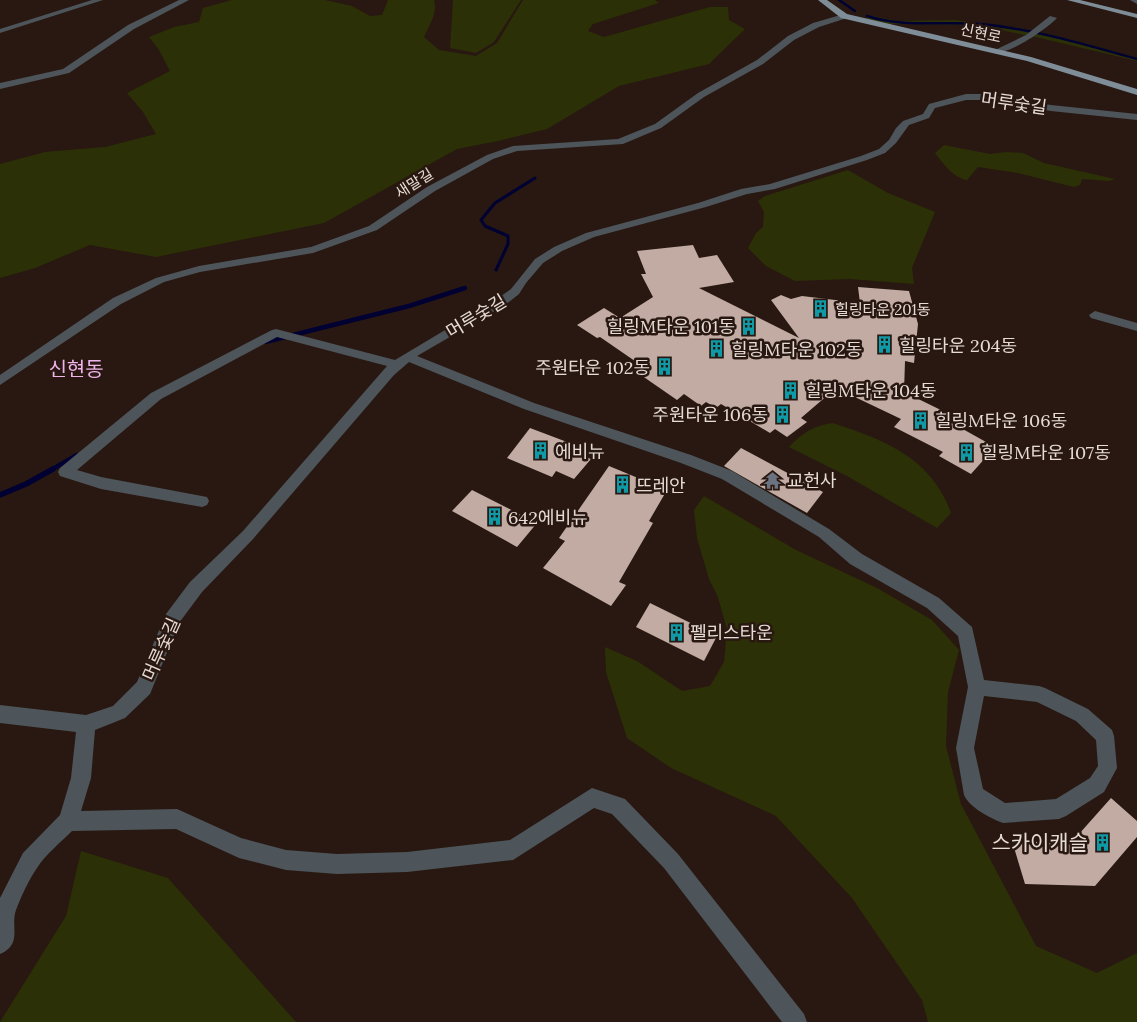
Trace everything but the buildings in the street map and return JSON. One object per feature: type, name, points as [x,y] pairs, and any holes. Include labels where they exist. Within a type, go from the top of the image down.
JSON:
[{"type":"main road","name":"신현로","points":[[822,0],[844,16],[1069,68],[1137,92]]},
{"type":"main road","points":[[1071,0],[1137,15]]},
{"type":"main road","points":[[1079,0],[1137,15]]},
{"type":"street","points":[[0,31],[99,0]]},
{"type":"street","points":[[0,86],[66,70],[131,28],[185,0]]},
{"type":"street","name":"새말길","points":[[0,381],[117,301],[160,280],[199,269],[313,250],[373,228],[448,180],[490,157],[516,148],[620,142],[658,126],[701,95],[760,62],[791,38],[816,25],[844,16]]},
{"type":"street","points":[[997,50],[1032,34],[1053,18]]},
{"type":"street","name":"머루숯길","points":[[0,714],[86,724],[119,712],[144,688],[172,619],[196,587],[248,535],[357,406],[403,361],[501,302],[515,291],[521,281],[539,261],[558,249],[590,235],[702,205],[745,191],[771,187],[864,158],[882,151],[893,141],[898,130],[906,123],[926,116],[932,106],[966,97],[985,97],[1060,109],[1137,117]]},
{"type":"street","points":[[1095,314],[1137,326]]},
{"type":"street","points":[[202,501],[101,483],[65,472],[156,396],[276,333],[403,361],[727,475],[824,533],[856,559],[933,603],[949,615],[966,632],[977,688],[965,748],[974,795],[1003,813],[1059,809],[1098,785],[1108,768],[1105,736],[1082,715],[1039,694],[977,688]]},
{"type":"street","points":[[0,942],[4,936],[6,910],[30,860],[68,821],[81,778],[86,724]]},
{"type":"street","points":[[68,821],[177,819],[239,848],[286,860],[337,864],[407,862],[513,850],[592,798],[618,806],[671,861],[796,1022]]},
{"type":"green space","points":[[232,0],[325,0],[352,6],[370,16],[382,15],[388,0],[434,0],[434,14],[424,37],[439,50],[476,56],[497,43],[523,0],[655,0],[659,3],[593,24],[588,31],[604,37],[710,7],[728,7],[729,20],[745,29],[709,64],[619,86],[547,129],[457,149],[324,223],[156,257],[90,245],[35,268],[0,278],[0,164],[45,152],[105,147],[156,134],[143,112],[127,93],[170,71],[159,50],[149,37],[174,27],[199,22],[203,8]]},
{"type":"green space","points":[[453,0],[521,0],[494,42],[476,53],[450,48]]},
{"type":"green space","points":[[867,15],[898,21],[954,20],[1020,28],[1134,57],[1137,58],[1137,61],[975,25],[888,24],[867,19]]},
{"type":"green space","points":[[944,145],[990,154],[1006,152],[1023,153],[1044,163],[1115,179],[1109,181],[1082,179],[1080,185],[1074,187],[1018,173],[978,167],[967,180],[953,173],[935,153]]},
{"type":"green space","points":[[848,170],[888,193],[935,212],[912,268],[914,284],[850,279],[795,281],[766,266],[748,248],[756,233],[763,227],[764,212],[758,201],[765,196]]},
{"type":"green space","points":[[833,423],[870,436],[904,453],[931,478],[942,494],[951,513],[937,528],[847,476],[789,447],[809,430]]},
{"type":"green space","points":[[704,496],[796,550],[877,588],[932,620],[959,650],[948,692],[946,746],[961,804],[1036,946],[1097,973],[1137,953],[1137,1022],[928,1022],[922,1000],[852,898],[776,816],[671,768],[627,738],[606,672],[605,647],[637,661],[682,691],[710,686],[724,662],[727,630],[718,597],[709,579],[697,538],[694,510]]},
{"type":"green space","points":[[81,851],[168,878],[296,1022],[0,1022],[66,916]]},
{"type":"waterway","points":[[839,0],[855,11]]},
{"type":"waterway","points":[[867,16],[895,22],[966,23],[1001,26],[1060,38],[1137,59]]},
{"type":"waterway","points":[[496,270],[508,244],[508,236],[485,226],[481,220],[495,203],[535,178]]},
{"type":"waterway","points":[[265,342],[409,306],[465,288]]},
{"type":"waterway","points":[[51,470],[77,455]]},
{"type":"waterway","points":[[0,495],[26,484],[53,469]]},
{"type":"place","name":"힐링타운 201동","points":[[821,309]]},
{"type":"place","name":"힐링M타운 101동","points":[[749,326]]},
{"type":"place","name":"힐링타운 204동","points":[[885,345]]},
{"type":"place","name":"힐링M타운 102동","points":[[717,349]]},
{"type":"place","name":"주원타운 102동","points":[[664,367]]},
{"type":"place","name":"힐링M타운 104동","points":[[791,390]]},
{"type":"place","name":"주원타운 106동","points":[[782,414]]},
{"type":"place","name":"힐링M타운 106동","points":[[921,420]]},
{"type":"place","name":"에비뉴","points":[[541,451]]},
{"type":"place","name":"힐링M타운 107동","points":[[967,452]]},
{"type":"place","name":"교헌사","points":[[773,480]]},
{"type":"place","name":"뜨레안","points":[[622,485]]},
{"type":"place","name":"642에비뉴","points":[[494,517]]},
{"type":"place","name":"펠리스타운","points":[[676,632]]},
{"type":"place","name":"스카이캐슬","points":[[1102,842]]},
{"type":"district","name":"신현동","points":[[76,368]]}]
